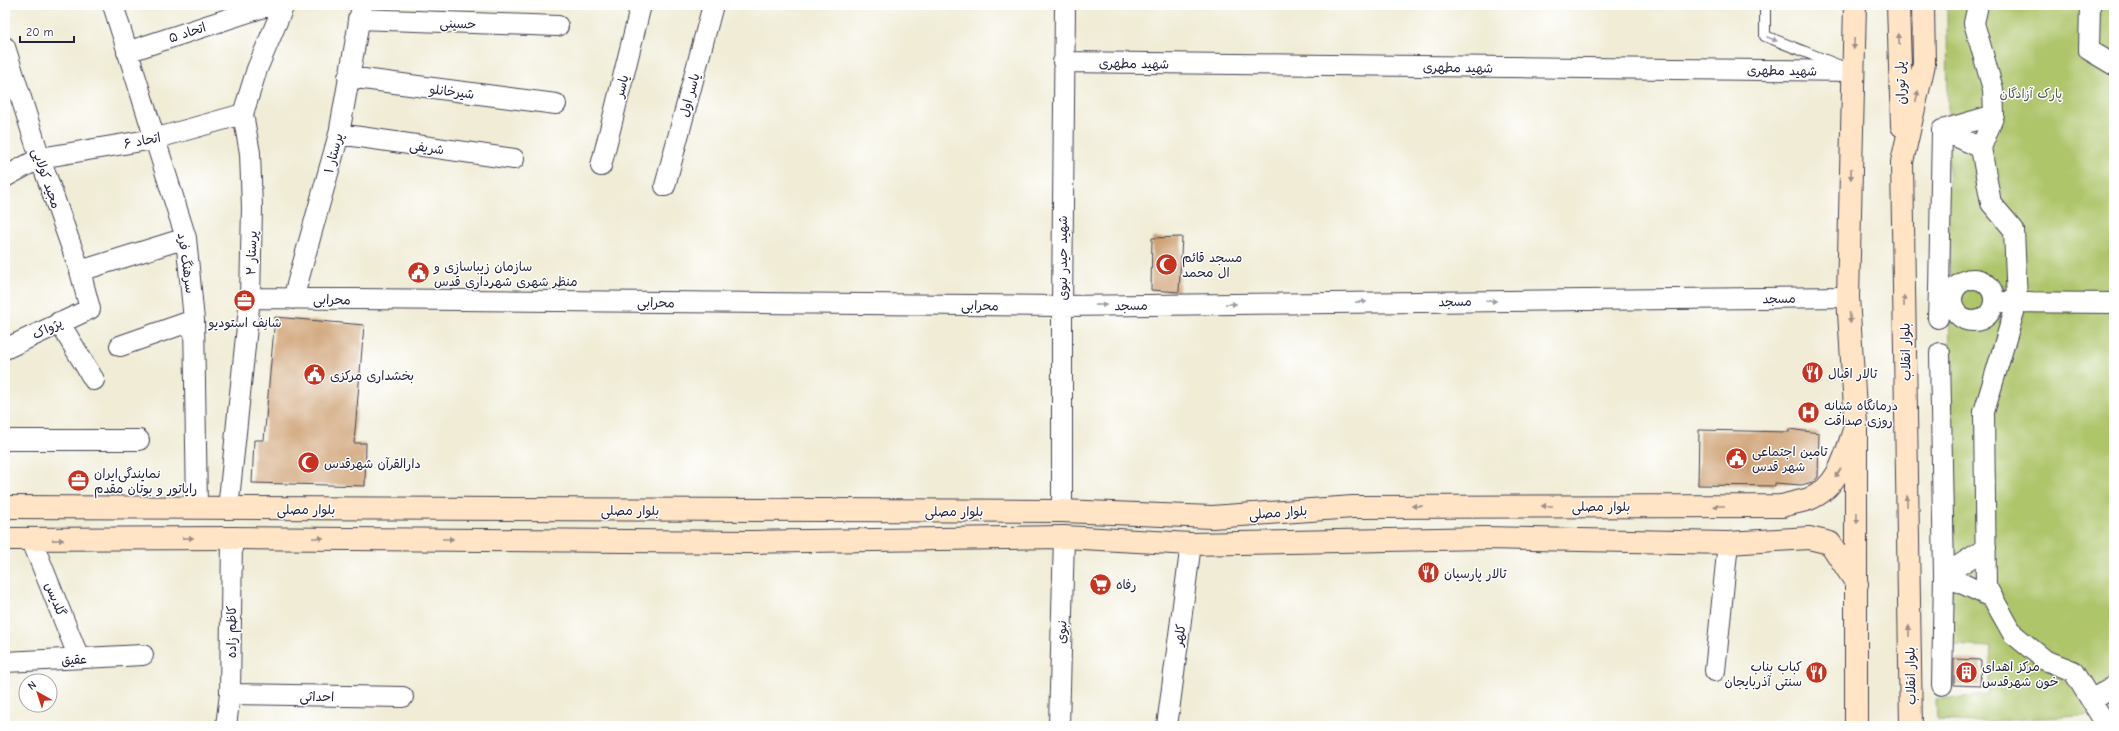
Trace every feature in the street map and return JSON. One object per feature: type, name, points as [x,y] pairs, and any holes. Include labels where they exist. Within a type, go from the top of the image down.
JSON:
[{"type":"main road","points":[[1856,5],[1848,297],[1856,424],[1856,726]]},
{"type":"main road","name":"پل توران","points":[[1898,5],[1902,162]]},
{"type":"main road","name":"بلوار انقلاب","points":[[1911,726],[1902,162],[1924,64],[1923,5]]},
{"type":"main road","name":"بلوار مصلی","points":[[5,507],[1062,511],[1212,517],[1353,507],[1782,506],[1809,499],[1821,492],[1839,474],[1856,424]]},
{"type":"main road","points":[[228,509],[232,538]]},
{"type":"main road","points":[[1062,511],[1064,538]]},
{"type":"main road","points":[[5,539],[32,541],[232,538],[749,542],[1064,538],[1191,544],[1485,538],[1728,543],[1809,538],[1830,543],[1857,584]]},
{"type":"street","name":"سرهنگ فرد","points":[[112,5],[186,238],[194,320],[197,508]]},
{"type":"street","name":"اتحاد ۵","points":[[127,52],[270,5]]},
{"type":"street","name":"پرستار ۲","points":[[228,509],[250,298],[252,208],[250,153],[243,114],[256,69],[284,5]]},
{"type":"street","name":"یاسر","points":[[601,166],[642,5]]},
{"type":"street","name":"یاسر اول","points":[[665,186],[713,5]]},
{"type":"street","name":"شهید حیدر نبوی","points":[[1062,511],[1063,62],[1065,5]]},
{"type":"street","points":[[1978,5],[1974,23],[1993,89],[1994,115],[1981,148],[1991,203],[2014,230],[2017,302],[1984,412],[1986,586],[2013,634],[2045,660],[2073,671],[2107,726]]},
{"type":"street","points":[[2090,5],[2089,50],[2114,65]]},
{"type":"street","name":"حسینی","points":[[360,12],[558,26]]},
{"type":"street","name":"پرستار ۱","points":[[293,299],[339,134],[360,12]]},
{"type":"street","name":"مجید کولایی","points":[[5,47],[40,158],[80,271],[90,308]]},
{"type":"street","name":"شهید مطهری","points":[[1063,62],[1854,71]]},
{"type":"street","name":"شیرخانلو","points":[[348,77],[556,104]]},
{"type":"street","name":"اتحاد ۶","points":[[5,177],[40,158],[154,139],[243,114]]},
{"type":"street","points":[[1942,130],[1994,115]]},
{"type":"street","points":[[1942,130],[1981,148]]},
{"type":"street","points":[[1938,318],[1947,290],[1942,130]]},
{"type":"street","name":"شریفی","points":[[339,134],[514,159]]},
{"type":"street","points":[[80,271],[186,238]]},
{"type":"street","points":[[1969,280],[1982,281],[1991,290],[1994,302],[1989,313],[1984,318],[1970,320],[1958,314],[1947,290],[1969,280]]},
{"type":"street","name":"مسجد","points":[[1062,306],[1848,297]]},
{"type":"street","name":"محرابی","points":[[250,298],[1062,306]]},
{"type":"street","points":[[1994,302],[2114,303]]},
{"type":"street","name":"پژواک","points":[[5,349],[90,308]]},
{"type":"street","points":[[120,346],[194,320]]},
{"type":"street","points":[[59,322],[94,380]]},
{"type":"street","points":[[1940,353],[1944,575],[1942,686]]},
{"type":"street","points":[[5,440],[139,440]]},
{"type":"street","name":"کاظم زاده","points":[[226,726],[230,694],[232,538]]},
{"type":"street","name":"نبوی","points":[[1059,726],[1064,538]]},
{"type":"street","name":"گلدیس","points":[[32,541],[79,658]]},
{"type":"street","points":[[1715,670],[1728,543]]},
{"type":"street","name":"کلهر","points":[[1166,726],[1191,544]]},
{"type":"street","points":[[1944,575],[1986,548]]},
{"type":"street","points":[[1944,575],[1993,598]]},
{"type":"street","name":"عقیق","points":[[5,662],[143,655]]},
{"type":"street","points":[[2091,700],[2114,686]]},
{"type":"street","name":"احداثی","points":[[230,694],[403,697]]},
{"type":"lane","points":[[1765,5],[1765,36],[1854,71]]},
{"type":"green space","name":"پارک آزادگان","points":[[1947,5],[2114,5],[2114,714],[1973,722],[1937,720],[1936,699],[1988,695],[1991,647],[1952,645]]},
{"type":"building","name":"مسجد قائم ال محمد","points":[[1182,237],[1179,292],[1151,290],[1152,238]]},
{"type":"building","name":"بخشداری مرکزی","points":[[275,317],[364,325],[354,443],[366,443],[365,486],[252,483],[254,440],[264,440]]},
{"type":"building","name":"تامین اجتماعی شهر قدس","points":[[1789,429],[1819,433],[1818,477],[1813,482],[1801,485],[1775,483],[1775,486],[1698,485],[1699,430],[1789,432]]},
{"type":"building","name":"مرکز اهدای خون شهرقدس","points":[[1954,659],[1981,660],[1980,686],[1954,685]]},
{"type":"place","name":"مسجد قائم ال محمد","points":[[1166,264]]},
{"type":"place","name":"سازمان زیباسازی و منظر شهری شهرداری قدس","points":[[419,273]]},
{"type":"place","name":"شانِف استودیو","points":[[245,300]]},
{"type":"place","name":"تالار اقبال","points":[[1813,373]]},
{"type":"place","name":"بخشداری مرکزی","points":[[315,375]]},
{"type":"place","name":"درمانگاه شبانه روزی صداقت","points":[[1809,412]]},
{"type":"place","name":"تامین اجتماعی شهر قدس","points":[[1737,458]]},
{"type":"place","name":"دارالقرآن شهرقدس","points":[[309,463]]},
{"type":"place","name":"نمایندگی‌ایران رایاتور و بوتان مقدم","points":[[79,480]]},
{"type":"place","name":"تالار پارسیان","points":[[1428,573]]},
{"type":"place","name":"رفاه","points":[[1100,584]]},
{"type":"place","name":"کباب بناب سنتی آذربایجان","points":[[1817,673]]},
{"type":"place","name":"مرکز اهدای خون شهرقدس","points":[[1966,673]]}]
